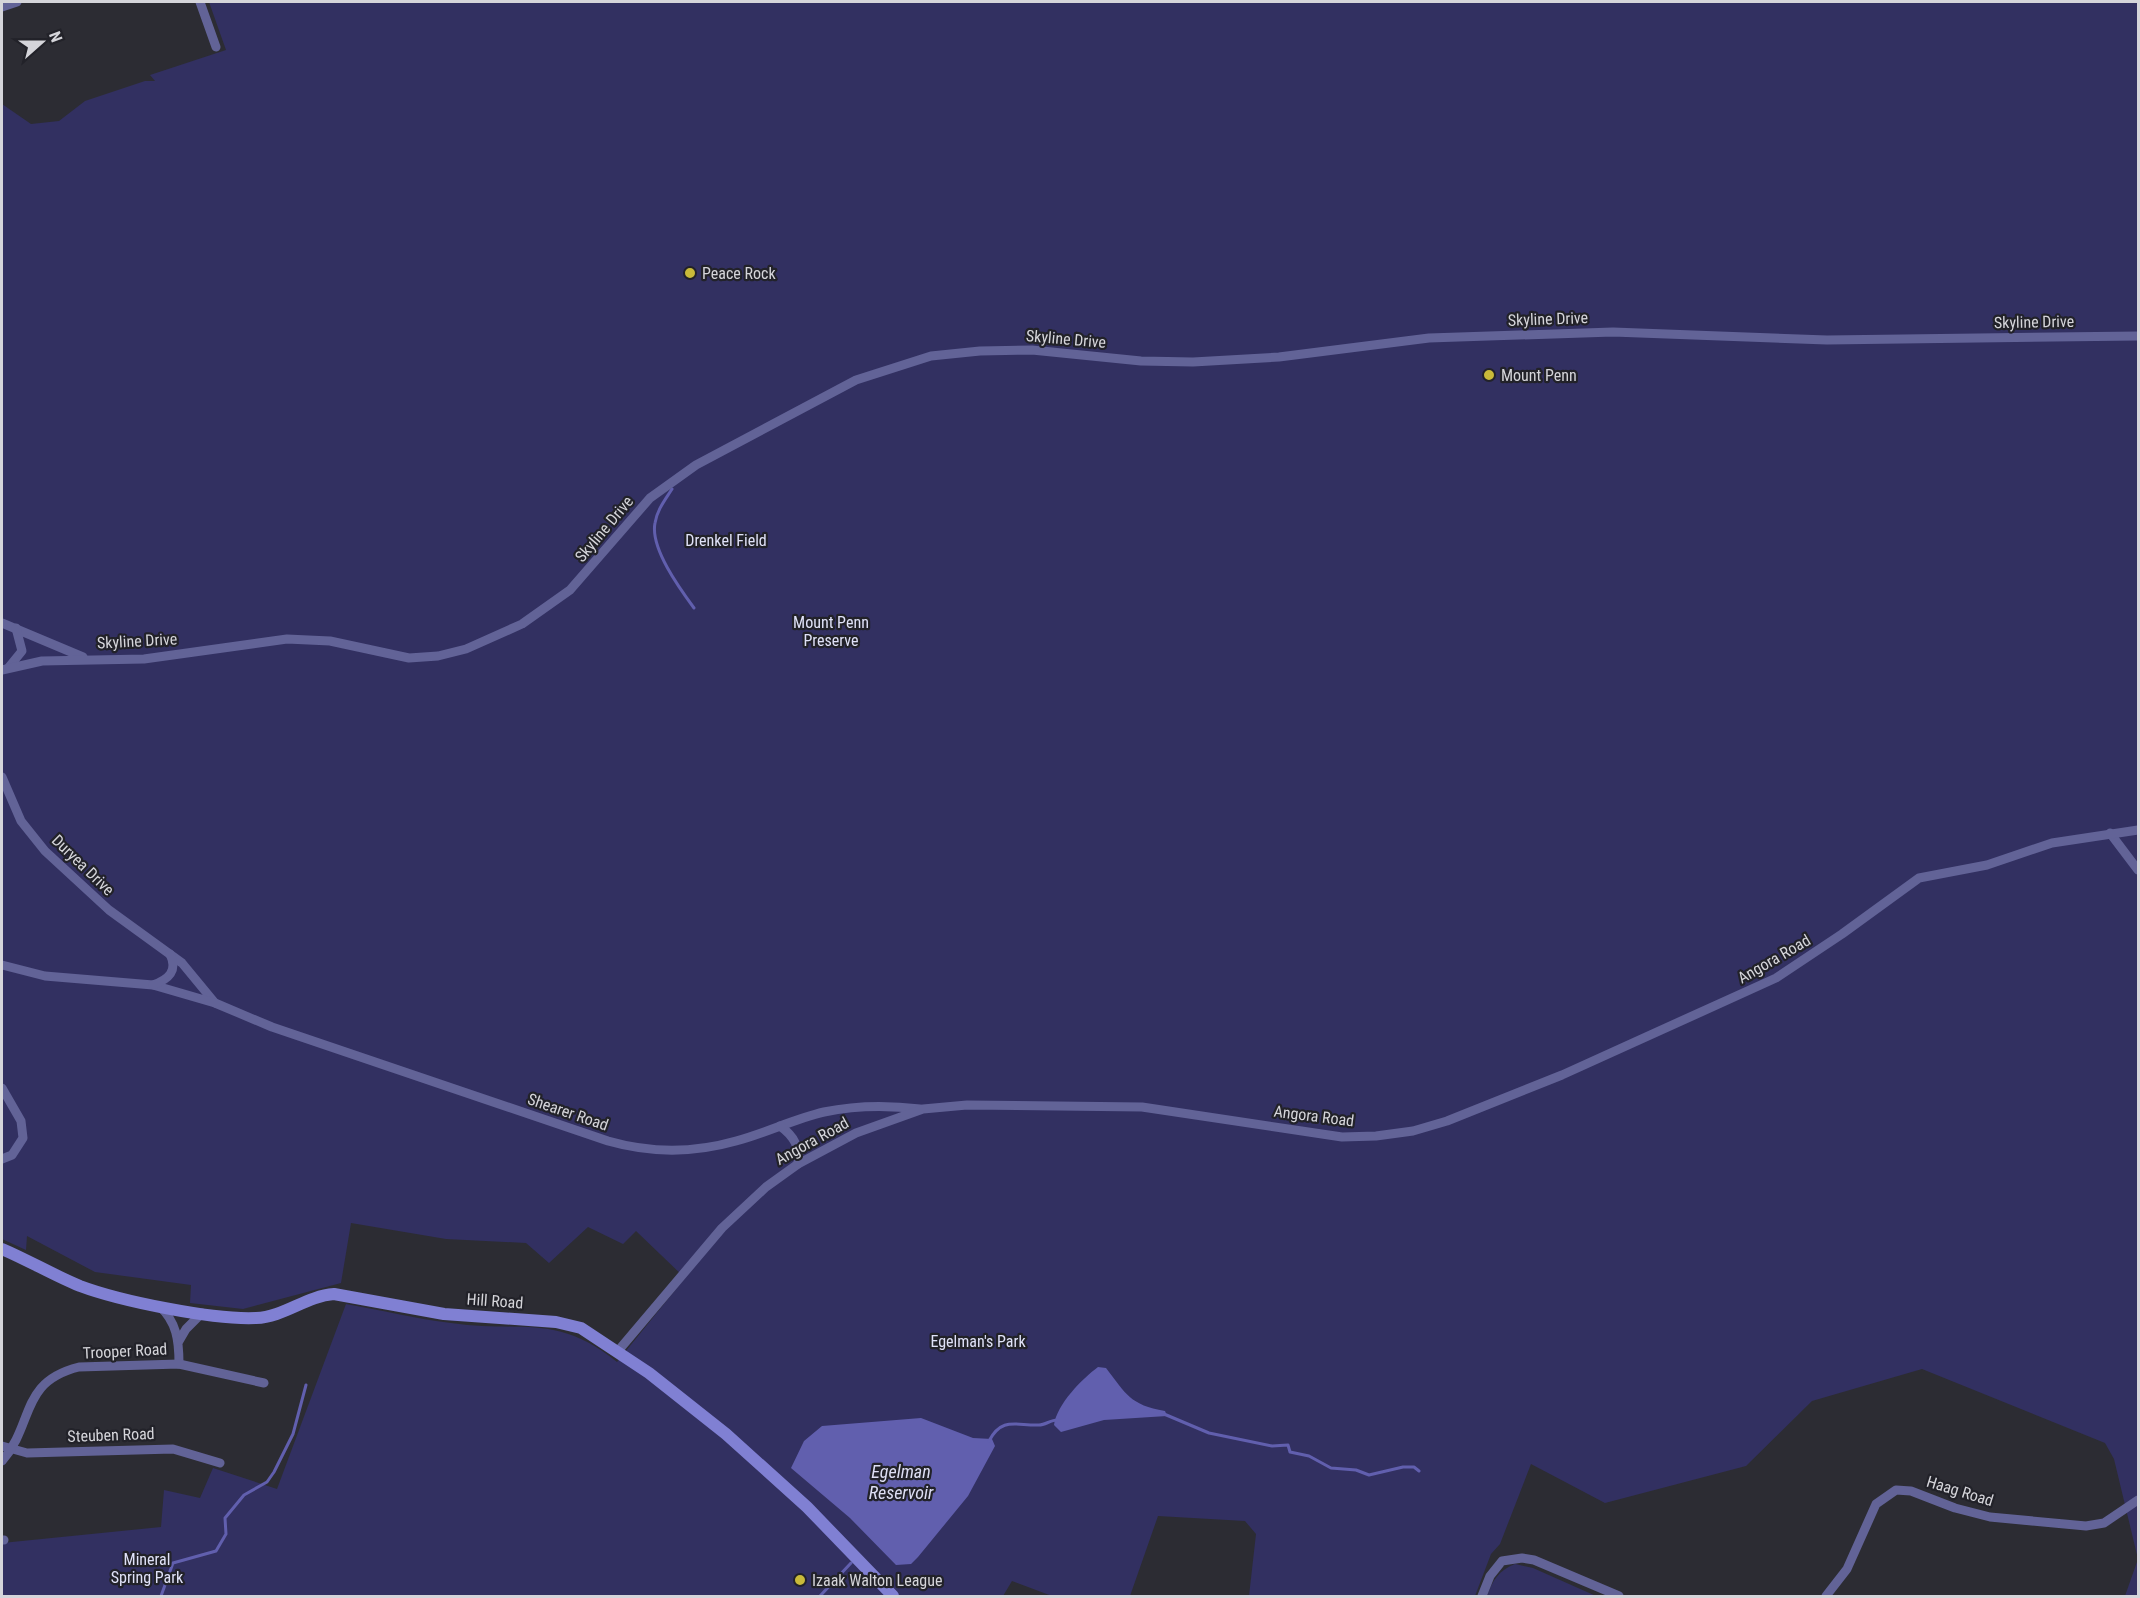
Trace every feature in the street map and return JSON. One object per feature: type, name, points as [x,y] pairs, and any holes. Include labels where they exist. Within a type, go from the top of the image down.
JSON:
[{"type":"street","points":[[2,7],[17,2]]},
{"type":"street","points":[[200,2],[216,47]]},
{"type":"street","name":"Skyline Drive","points":[[3,670],[42,661],[88,658],[144,659],[297,639],[330,641],[409,658],[438,656],[466,650],[522,624],[570,590],[650,498],[696,465],[856,380],[931,356],[980,351],[1032,350],[1141,361],[1193,362],[1279,357],[1420,339],[1613,332],[1827,340],[2139,336]]},
{"type":"street","name":"Skyline Drive","points":[[2,622],[88,658]]},
{"type":"street","name":"Skyline Drive","points":[[3,670],[14,663],[22,651],[16,628]]},
{"type":"street","name":"Duryea Drive","points":[[2,777],[21,820],[45,851],[109,910],[182,963],[215,1004]]},
{"type":"street","name":"Angora Road","points":[[618,1351],[729,1221],[766,1186],[798,1164],[856,1133],[923,1109],[967,1105],[1142,1107],[1342,1137],[1382,1136],[1413,1131],[1447,1121],[1562,1075],[1776,978],[1833,941],[1919,878],[1987,865],[2052,843],[2139,830]]},
{"type":"street","points":[[2110,833],[2139,870]]},
{"type":"street","points":[[153,985],[170,976],[174,969],[169,952]]},
{"type":"street","points":[[2,964],[45,976],[153,985],[215,1004]]},
{"type":"street","name":"Shearer Road","points":[[215,1004],[272,1027],[618,1144],[656,1150],[693,1149],[735,1141],[848,1108],[890,1105],[923,1109]]},
{"type":"street","points":[[2,1088],[21,1121],[23,1138],[12,1155],[2,1160]]},
{"type":"street","points":[[780,1126],[793,1138],[799,1155],[798,1164]]},
{"type":"street","name":"Hill Road","points":[[2,1241],[6,1251],[82,1287],[109,1296],[203,1312],[247,1317],[269,1316],[319,1296],[334,1294],[444,1314],[565,1323],[581,1328],[618,1351],[667,1387],[742,1449],[807,1507],[893,1596]]},
{"type":"street","points":[[158,1305],[167,1314],[179,1341],[179,1364]]},
{"type":"street","points":[[179,1341],[186,1329],[203,1312]]},
{"type":"street","name":"Trooper Road","points":[[2,1461],[11,1450],[34,1396],[51,1377],[80,1367],[179,1364],[264,1383]]},
{"type":"street","name":"Steuben Road","points":[[2,1446],[27,1453],[173,1449],[220,1463]]},
{"type":"street","name":"Haag Road","points":[[1826,1596],[1846,1569],[1876,1504],[1896,1490],[1911,1491],[1965,1511],[1990,1517],[2086,1526],[2104,1523],[2139,1500]]},
{"type":"street","points":[[1482,1596],[1490,1576],[1502,1561],[1522,1558],[1534,1560],[1619,1596]]},
{"type":"green space","name":"Mount Penn Preserve","points":[[209,2],[2138,2],[2138,1559],[2114,1459],[2105,1443],[1922,1369],[1812,1401],[1746,1466],[1605,1503],[1531,1464],[1500,1544],[1491,1554],[1475,1596],[1249,1596],[1256,1534],[1245,1521],[1158,1516],[1130,1596],[1052,1596],[1012,1581],[1003,1596],[2,1596],[2,1543],[161,1527],[164,1490],[200,1498],[213,1468],[277,1489],[346,1304],[451,1323],[556,1331],[595,1347],[617,1362],[685,1278],[636,1231],[623,1244],[588,1227],[549,1263],[526,1243],[446,1239],[351,1223],[341,1283],[243,1309],[190,1303],[191,1285],[95,1272],[27,1236],[26,1250],[2,1239],[2,104],[31,124],[59,121],[85,101],[145,81],[155,81],[150,75],[226,50]]},
{"type":"green space","points":[[2138,1559],[2138,1596],[2125,1596]]},
{"type":"green space","points":[[1515,1564],[1533,1568],[1596,1596],[1487,1596],[1497,1577],[1505,1569]]},
{"type":"water","points":[[1098,1367],[1106,1368],[1136,1402],[1165,1411],[1167,1416],[1104,1420],[1061,1432],[1054,1425],[1060,1409],[1078,1385]]},
{"type":"water","name":"Egelman Reservoir","points":[[921,1418],[973,1438],[992,1439],[995,1446],[968,1496],[918,1557],[911,1564],[896,1565],[850,1518],[791,1468],[804,1441],[822,1426]]},
{"type":"waterway","points":[[672,489],[655,523],[657,544],[667,568],[694,608]]},
{"type":"waterway","points":[[161,1596],[173,1563],[216,1551],[226,1534],[225,1518],[244,1495],[267,1482],[274,1472],[293,1434],[306,1385]]},
{"type":"waterway","points":[[1164,1414],[1209,1433],[1272,1446],[1288,1445],[1290,1452],[1309,1456],[1331,1468],[1356,1470],[1369,1475],[1403,1467],[1414,1467],[1419,1471]]},
{"type":"waterway","points":[[989,1441],[994,1433],[1005,1425],[1041,1425],[1057,1420]]},
{"type":"waterway","points":[[820,1596],[851,1563]]},
{"type":"place","name":"Peace Rock","points":[[690,273]]},
{"type":"place","name":"Mount Penn","points":[[1489,375]]},
{"type":"place","name":"Izaak Walton League","points":[[800,1580]]},
{"type":"park label","name":"Drenkel Field","points":[[726,540]]},
{"type":"park label","name":"Egelman's Park","points":[[978,1341]]},
{"type":"park label","name":"Mineral Spring Park","points":[[147,1568]]}]
